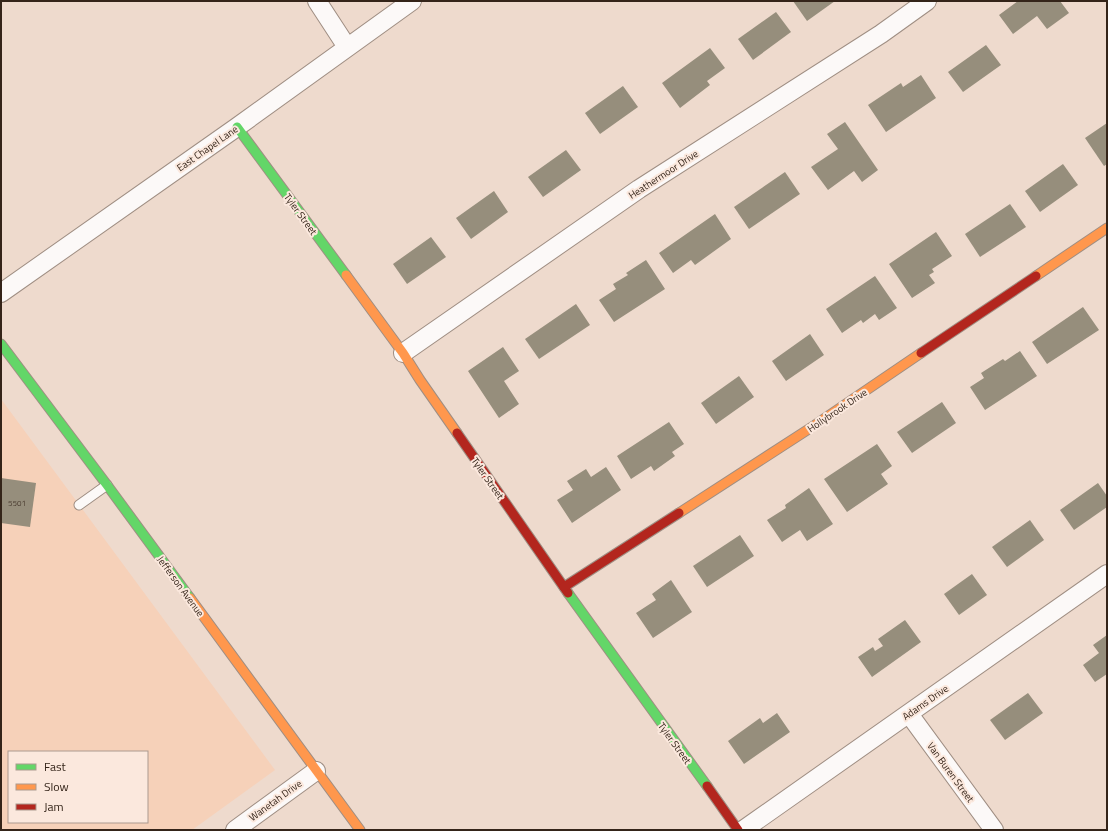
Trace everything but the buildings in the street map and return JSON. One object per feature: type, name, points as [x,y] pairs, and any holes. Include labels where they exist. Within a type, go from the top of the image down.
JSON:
[{"type":"street","points":[[317,1],[347,47]]},
{"type":"street","name":"East Chapel Lane","points":[[1,293],[237,127],[412,1]]},
{"type":"street","name":"Heathermoor Drive","points":[[403,353],[639,189],[881,34],[927,1]]},
{"type":"street","name":"Tyler Street","points":[[237,127],[403,353],[420,380],[564,587],[738,830]]},
{"type":"street","name":"Hollybrook Drive","points":[[564,587],[815,425],[1107,228]]},
{"type":"street","name":"Jefferson Avenue","points":[[1,344],[107,485],[360,830]]},
{"type":"street","name":"Adams Drive","points":[[743,830],[1107,574]]},
{"type":"street","name":"Van Buren Street","points":[[909,714],[994,830]]},
{"type":"street","name":"Wanetah Drive","points":[[235,830],[316,771]]},
{"type":"lane","points":[[79,505],[107,485]]},
{"type":"shaded area","points":[[1,399],[275,770],[192,830],[1,830]]},
{"type":"traffic: fast","points":[[237,127],[346,275]]},
{"type":"traffic: fast","points":[[1,344],[190,598]]},
{"type":"traffic: fast","points":[[568,593],[707,786]]},
{"type":"traffic: slow","points":[[1036,276],[1107,228]]},
{"type":"traffic: slow","points":[[346,275],[403,353],[457,433]]},
{"type":"traffic: slow","points":[[679,513],[815,425],[921,353]]},
{"type":"traffic: slow","points":[[190,598],[360,830]]},
{"type":"traffic: jam","points":[[921,353],[1036,276]]},
{"type":"traffic: jam","points":[[457,433],[568,593]]},
{"type":"traffic: jam","points":[[564,587],[679,513]]},
{"type":"traffic: jam","points":[[707,786],[738,830]]}]
